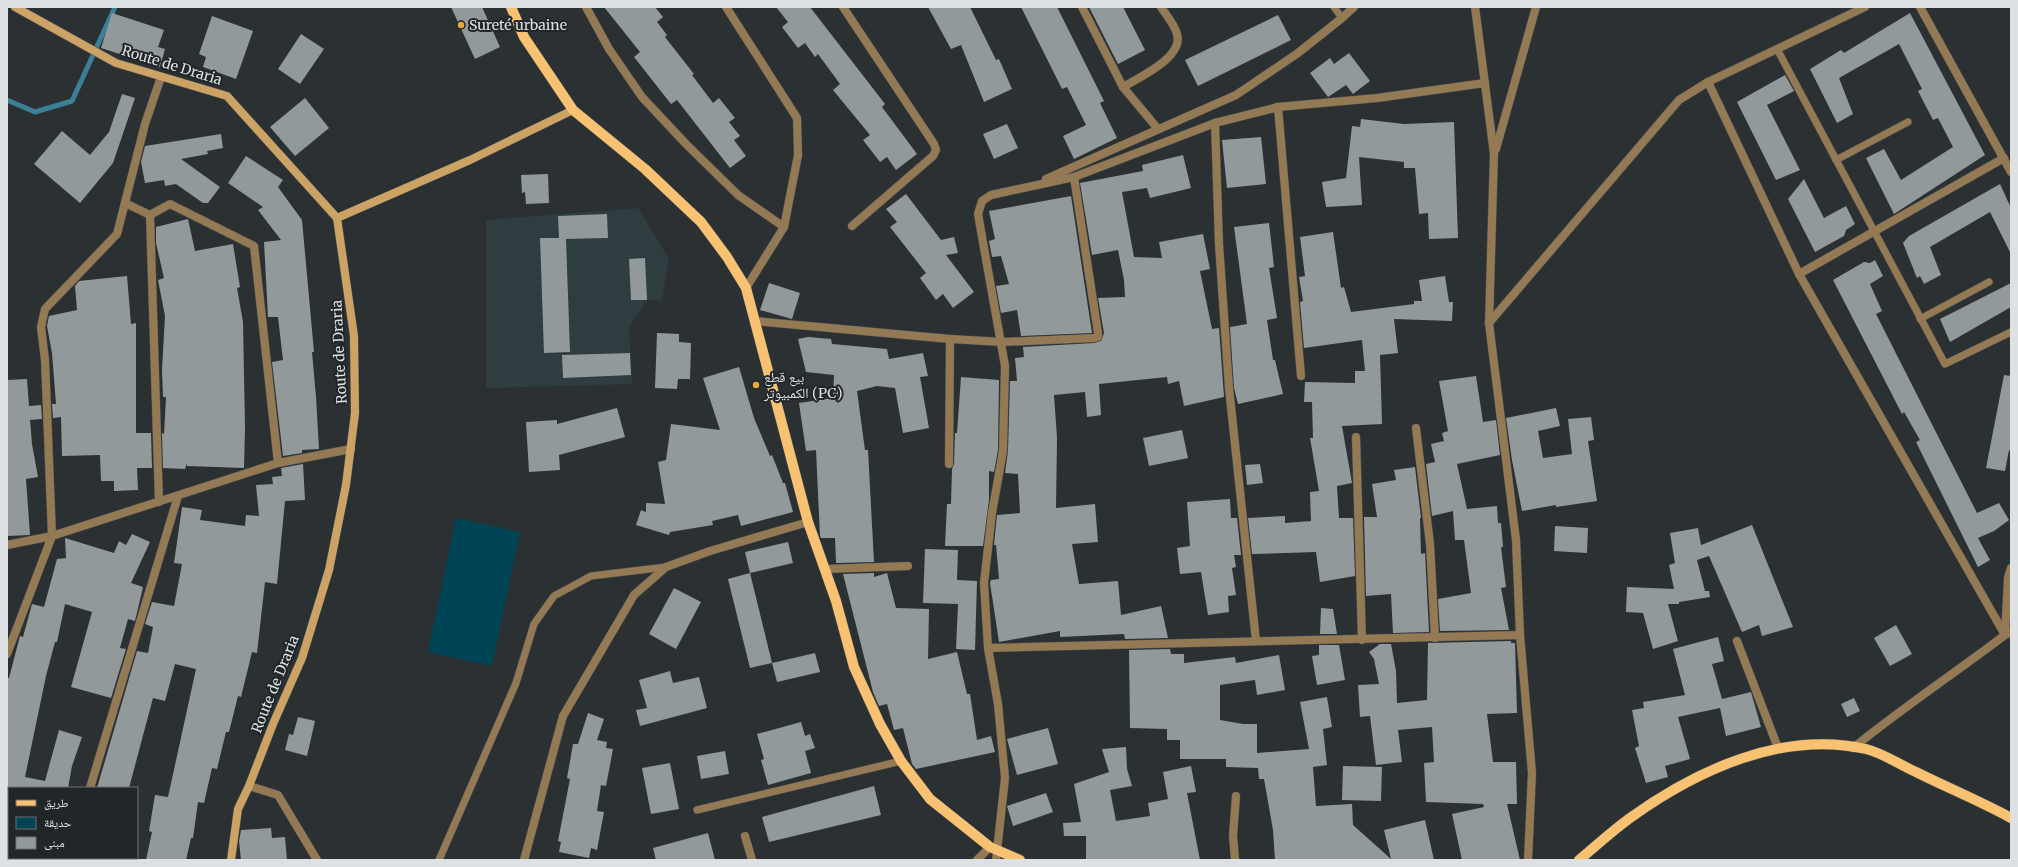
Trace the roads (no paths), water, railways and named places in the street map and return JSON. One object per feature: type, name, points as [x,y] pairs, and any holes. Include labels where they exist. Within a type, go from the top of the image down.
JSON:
[{"type":"main road","name":"Route de Draria","points":[[15,7],[116,63],[227,96],[337,218],[354,336],[355,413],[346,485],[329,570],[314,622],[302,658],[238,809],[231,860]]},
{"type":"main road","points":[[511,7],[524,37],[573,110],[645,169],[701,222],[727,257],[746,288],[808,522],[826,569],[854,667],[880,724],[901,762],[930,799],[994,852],[1020,860]]},
{"type":"main road","points":[[337,218],[470,160],[573,110]]},
{"type":"main road","points":[[1579,860],[1630,818],[1684,785],[1733,761],[1778,748],[1828,743],[1868,750],[2011,818]]},
{"type":"street","points":[[586,7],[609,49],[642,97],[686,144],[738,195],[784,227]]},
{"type":"street","points":[[726,7],[797,118],[798,155],[784,227],[746,288]]},
{"type":"street","points":[[844,7],[934,144],[936,150],[933,156],[852,226]]},
{"type":"street","points":[[1082,7],[1123,87],[1158,129]]},
{"type":"street","points":[[1123,87],[1171,56],[1177,46],[1177,34],[1161,7]]},
{"type":"street","points":[[1032,184],[1236,95],[1298,53],[1354,7]]},
{"type":"street","points":[[1475,7],[1494,154],[1489,323],[1516,540],[1520,635],[1532,773],[1528,860]]},
{"type":"street","points":[[1494,154],[1536,7]]},
{"type":"street","points":[[1489,323],[1660,120],[1679,100],[1708,82],[1865,7]]},
{"type":"street","points":[[1920,7],[2011,172]]},
{"type":"street","points":[[7,654],[52,536],[45,360],[41,327],[45,309],[117,234],[145,124],[161,77]]},
{"type":"street","points":[[1708,82],[1799,274],[2008,633]]},
{"type":"street","points":[[978,860],[994,852],[1005,778],[998,704],[988,648],[984,583],[992,513],[1003,451],[1005,366],[1002,342],[978,214],[982,201],[991,195],[1032,184],[1074,177],[1215,123],[1278,107],[1377,98],[1485,83]]},
{"type":"street","points":[[1278,107],[1301,376]]},
{"type":"street","points":[[1215,123],[1219,244],[1229,388],[1256,641]]},
{"type":"street","points":[[1799,274],[2004,158]]},
{"type":"street","points":[[755,322],[950,339],[1002,342],[1098,337],[1074,177]]},
{"type":"street","points":[[126,203],[150,214]]},
{"type":"street","points":[[150,214],[170,204],[254,246],[278,463]]},
{"type":"street","points":[[150,214],[158,502]]},
{"type":"street","points":[[949,464],[950,339]]},
{"type":"street","points":[[1416,428],[1430,544],[1435,638]]},
{"type":"street","points":[[1356,437],[1362,640]]},
{"type":"street","points":[[7,545],[52,536],[278,463],[351,449]]},
{"type":"street","points":[[90,787],[178,496]]},
{"type":"street","points":[[524,860],[563,716],[634,595],[666,567],[710,550],[808,522]]},
{"type":"street","points":[[826,569],[908,566]]},
{"type":"street","points":[[2008,633],[2008,578],[2011,568]]},
{"type":"street","points":[[1854,748],[1883,723],[1958,672],[2008,633]]},
{"type":"street","points":[[988,648],[1520,635]]},
{"type":"street","points":[[1737,642],[1778,748]]},
{"type":"street","points":[[249,786],[278,795],[317,860]]},
{"type":"street","points":[[1235,860],[1233,836],[1236,796]]},
{"type":"street","points":[[745,836],[752,860]]},
{"type":"lane","points":[[1334,7],[1342,18]]},
{"type":"lane","points":[[1777,49],[1945,364],[2011,332]]},
{"type":"lane","points":[[1836,160],[1908,122]]},
{"type":"lane","points":[[1920,319],[1989,282]]},
{"type":"lane","points":[[439,860],[516,683],[534,624],[554,596],[591,576],[666,567]]},
{"type":"lane","points":[[697,810],[901,762]]},
{"type":"waterway","points":[[7,100],[35,112],[72,101],[115,7]]},
{"type":"place","name":"Sureté urbaine","points":[[461,25]]},
{"type":"place","name":"بيع قطع الكمبيوتر (PC)","points":[[756,385]]}]
